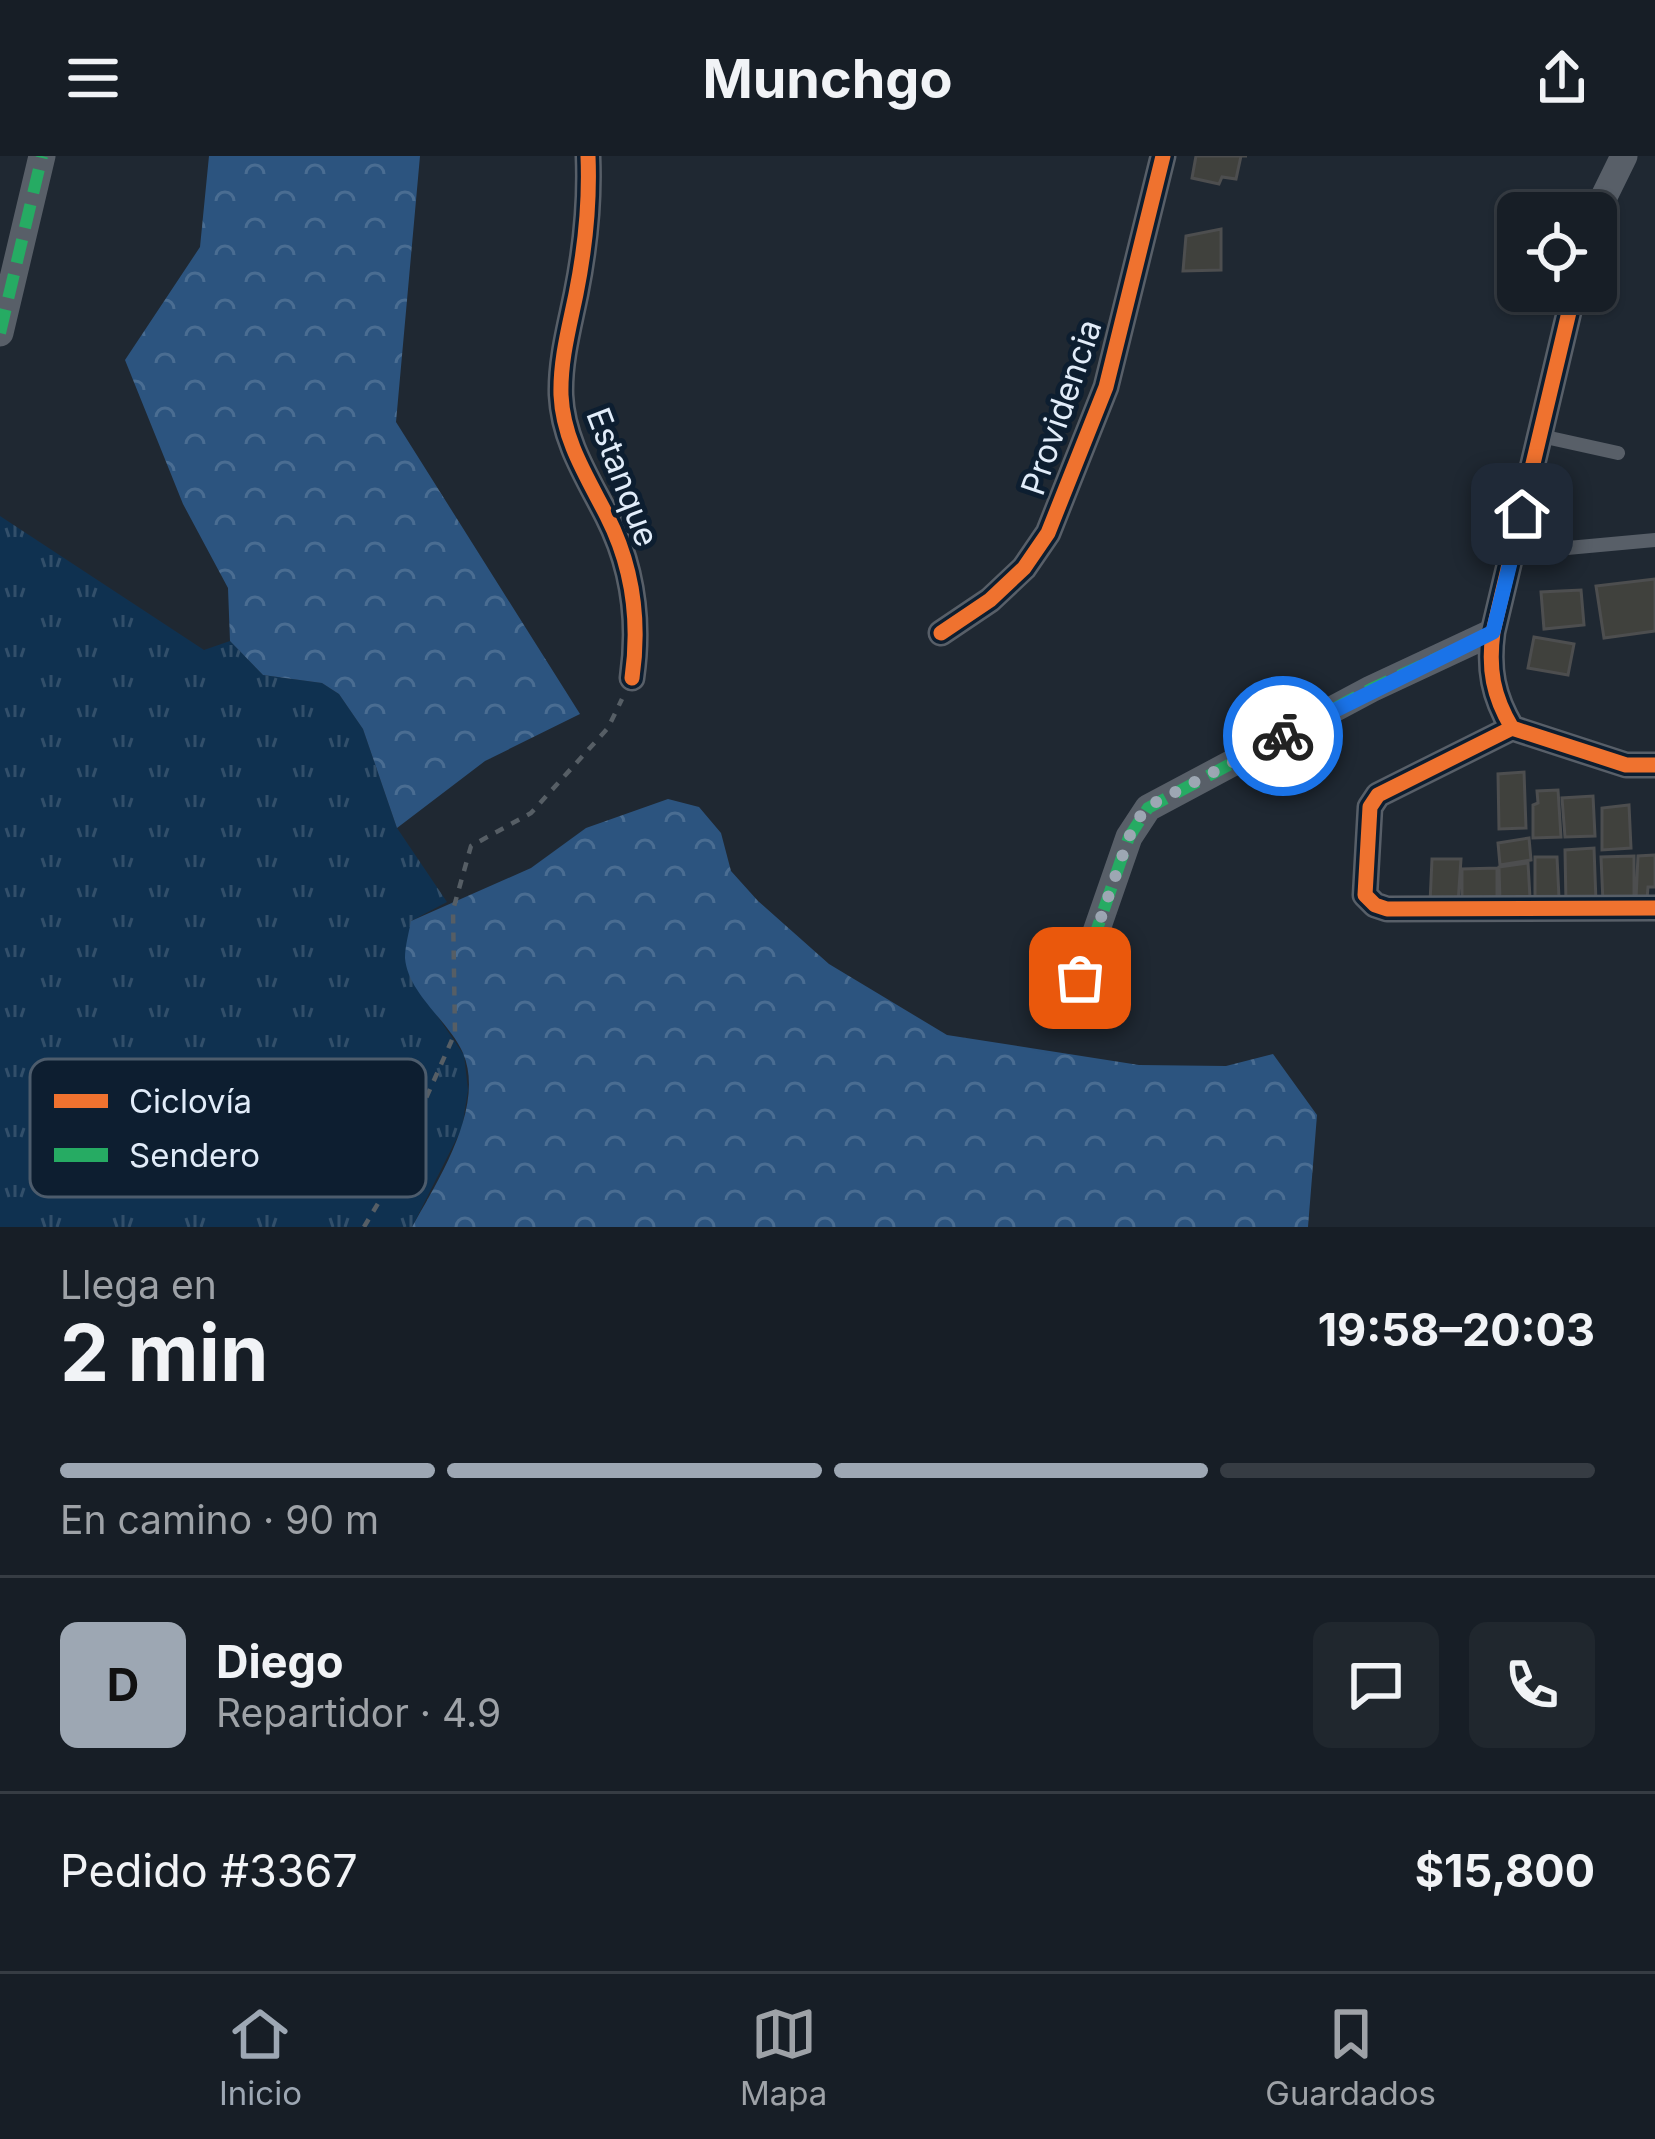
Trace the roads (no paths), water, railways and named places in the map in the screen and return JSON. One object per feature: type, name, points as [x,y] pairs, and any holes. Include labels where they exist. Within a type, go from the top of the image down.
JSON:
[{"type":"street","points":[[0,333],[42,156]]},
{"type":"street","name":"Estanque","points":[[588,156],[587,216],[561,398],[574,450],[617,538],[630,582],[636,629],[632,678]]},
{"type":"street","name":"Providencia","points":[[941,633],[990,600],[1024,568],[1048,533],[1106,387],[1163,156]]},
{"type":"street","points":[[1606,192],[1624,156]]},
{"type":"street","points":[[1569,312],[1493,632],[1490,674],[1512,728],[1626,766],[1655,765]]},
{"type":"street","points":[[1080,978],[1129,837],[1148,808],[1370,689],[1493,632]]},
{"type":"street","points":[[1512,728],[1378,795],[1370,807],[1365,895],[1387,909],[1655,908]]},
{"type":"lane","points":[[1541,436],[1618,454]]},
{"type":"lane","points":[[1512,554],[1655,540]]}]
